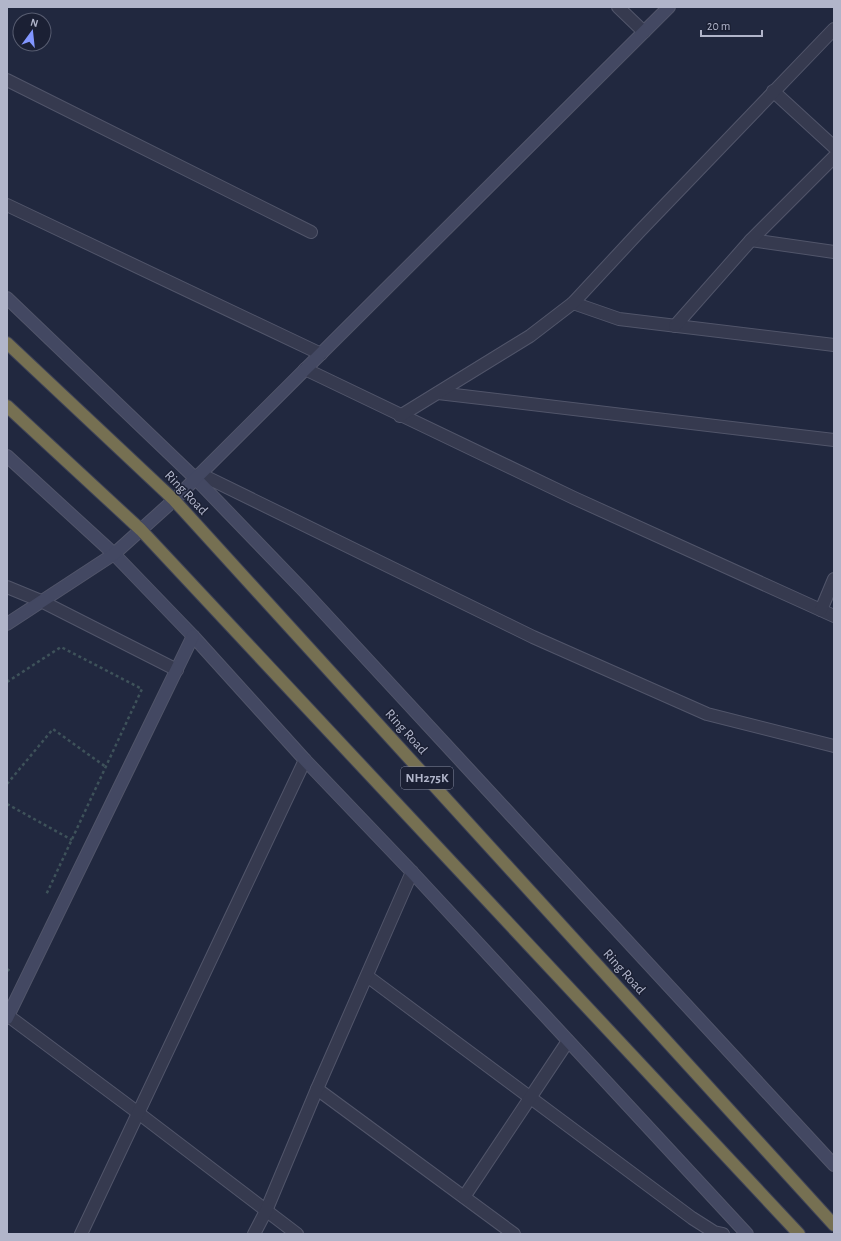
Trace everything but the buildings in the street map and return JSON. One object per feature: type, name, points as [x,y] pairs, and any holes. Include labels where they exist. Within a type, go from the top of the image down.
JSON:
[{"type":"highway","name":"Ring Road","points":[[7,343],[174,500],[834,1226]]},
{"type":"highway","name":"NH275K","points":[[7,406],[141,530],[799,1234]]},
{"type":"street","points":[[618,7],[644,32]]},
{"type":"street","points":[[7,624],[114,554],[174,500],[669,7]]},
{"type":"street","points":[[400,416],[530,336],[573,303],[773,91],[834,29]]},
{"type":"street","points":[[7,80],[311,232]]},
{"type":"street","points":[[773,91],[834,147]]},
{"type":"street","points":[[675,326],[751,240],[834,157]]},
{"type":"street","points":[[7,205],[322,354]]},
{"type":"street","points":[[751,240],[834,252]]},
{"type":"street","points":[[7,298],[198,476],[834,1164]]},
{"type":"street","points":[[573,303],[619,319],[834,345]]},
{"type":"street","points":[[305,370],[574,498],[834,616]]},
{"type":"street","points":[[438,393],[834,440]]},
{"type":"street","points":[[7,456],[114,554],[193,636],[305,760],[412,872],[747,1234]]},
{"type":"street","points":[[198,476],[533,636],[708,714],[834,746]]},
{"type":"street","points":[[821,610],[834,579]]},
{"type":"street","points":[[7,587],[41,601],[177,670]]},
{"type":"street","points":[[193,636],[7,1016],[138,1112],[297,1234]]},
{"type":"street","points":[[81,1234],[305,760]]},
{"type":"street","points":[[254,1234],[266,1211],[317,1089],[412,872]]},
{"type":"street","points":[[367,976],[692,1218],[714,1232],[723,1234]]},
{"type":"street","points":[[464,1197],[568,1041]]},
{"type":"street","points":[[317,1089],[514,1234]]},
{"type":"path","points":[[7,682],[61,647],[142,689],[46,896]]},
{"type":"path","points":[[7,784],[53,729],[106,767]]},
{"type":"path","points":[[7,804],[72,840]]},
{"type":"path","points":[[7,969],[11,972],[14,965]]}]
